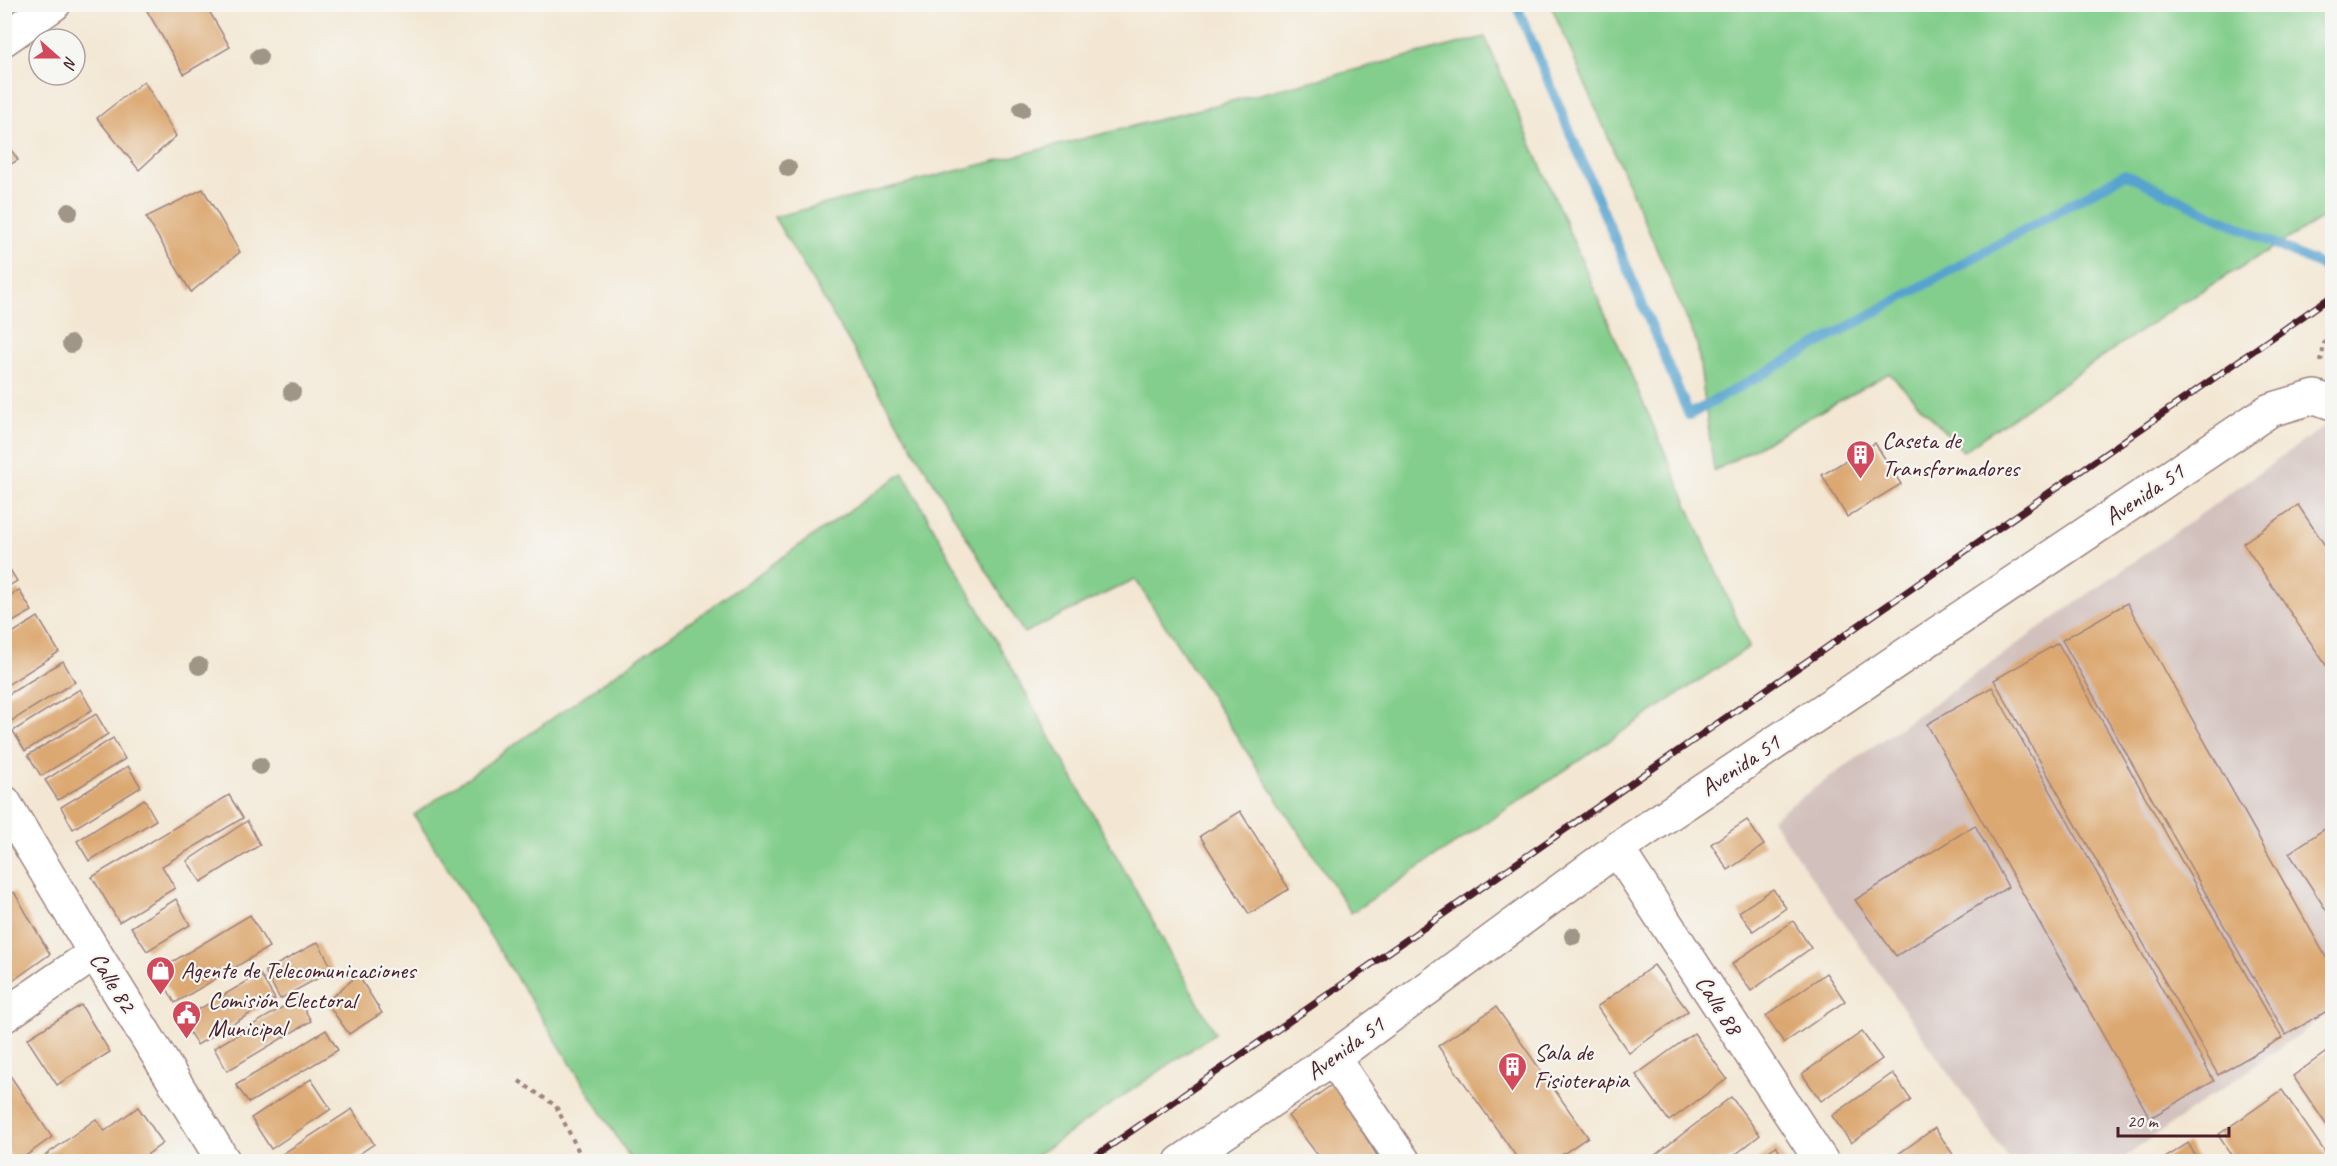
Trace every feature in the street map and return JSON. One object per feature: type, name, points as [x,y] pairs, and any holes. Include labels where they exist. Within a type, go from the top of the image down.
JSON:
[{"type":"street","points":[[4,39],[54,4]]},
{"type":"street","name":"Avenida 51","points":[[1181,1161],[1333,1058],[1617,849],[2270,410],[2324,400]]},
{"type":"street","name":"Calle 82","points":[[4,801],[224,1161]]},
{"type":"street","name":"Calle 88","points":[[1617,849],[1822,1161]]},
{"type":"street","points":[[4,1016],[95,953]]},
{"type":"street","points":[[1333,1058],[1404,1161]]},
{"type":"path","points":[[2324,400],[2328,320],[2332,317]]},
{"type":"path","points":[[519,1081],[556,1106],[584,1161]]},
{"type":"shaded area","points":[[2332,421],[2332,1011],[2119,1161],[2010,1161],[1771,819]]},
{"type":"green space","points":[[1551,5],[2332,5],[2332,212],[2183,302],[1963,451],[1889,373],[1714,471],[1697,343]]},
{"type":"green space","points":[[1485,37],[1749,647],[1351,913],[1135,579],[1024,633],[774,217]]},
{"type":"green space","points":[[903,473],[1215,1033],[1028,1161],[632,1161],[414,815]]},
{"type":"building","points":[[143,4],[205,4],[230,47],[184,74]]},
{"type":"building","points":[[144,81],[176,136],[139,170],[97,118]]},
{"type":"building","points":[[4,139],[18,160],[4,168]]},
{"type":"building","points":[[203,189],[240,252],[191,292],[146,217]]},
{"type":"building","name":"Caseta de Transformadores","points":[[1875,443],[1901,484],[1847,517],[1822,475]]},
{"type":"building","points":[[2298,505],[2332,556],[2332,674],[2243,543]]},
{"type":"building","points":[[4,560],[17,581],[4,589]]},
{"type":"building","points":[[19,590],[32,611],[4,627],[4,599]]},
{"type":"building","points":[[2127,603],[2332,968],[2332,1008],[2286,1035],[2062,640]]},
{"type":"building","points":[[38,617],[59,652],[4,687],[4,638]]},
{"type":"building","points":[[2058,643],[2282,1038],[2218,1075],[1994,680]]},
{"type":"building","points":[[63,661],[75,682],[8,723],[4,717],[4,697]]},
{"type":"building","points":[[1992,687],[2214,1081],[2150,1118],[1927,724]]},
{"type":"building","points":[[80,689],[92,710],[25,751],[13,731]]},
{"type":"building","points":[[96,714],[108,734],[41,776],[28,755]]},
{"type":"building","points":[[113,738],[125,759],[58,800],[45,780]]},
{"type":"building","points":[[128,766],[141,787],[73,829],[61,807]]},
{"type":"building","points":[[229,795],[243,818],[162,866],[175,888],[119,922],[92,877]]},
{"type":"building","points":[[144,799],[156,820],[89,861],[77,841]]},
{"type":"building","points":[[1240,811],[1289,889],[1249,914],[1200,836]]},
{"type":"building","points":[[1747,820],[1764,845],[1728,870],[1711,844]]},
{"type":"building","points":[[247,821],[260,845],[201,882],[187,861]]},
{"type":"building","points":[[2332,824],[2332,919],[2289,853]]},
{"type":"building","points":[[1975,825],[2008,887],[1896,956],[1855,900]]},
{"type":"building","points":[[1773,889],[1786,908],[1753,931],[1739,912]]},
{"type":"building","points":[[14,892],[50,954],[4,987],[4,899]]},
{"type":"building","points":[[176,899],[190,925],[147,951],[131,927]]},
{"type":"building","points":[[250,915],[269,947],[175,1003],[157,971]]},
{"type":"building","points":[[1793,921],[1811,948],[1751,991],[1732,964]]},
{"type":"building","points":[[318,942],[333,970],[280,999],[265,971]]},
{"type":"building","points":[[1654,965],[1688,1011],[1629,1053],[1597,1007]]},
{"type":"building","points":[[1826,973],[1845,1001],[1784,1043],[1766,1016]]},
{"type":"building","points":[[260,974],[275,999],[197,1045],[182,1019]]},
{"type":"building","points":[[358,975],[382,1013],[349,1034],[326,1002]]},
{"type":"building","points":[[298,998],[311,1021],[227,1071],[214,1048]]},
{"type":"building","points":[[81,1005],[110,1052],[57,1085],[27,1039]]},
{"type":"building","name":"Sala de Fisioterapia","points":[[1496,1007],[1588,1137],[1551,1162],[1520,1162],[1438,1046]]},
{"type":"building","points":[[326,1030],[338,1050],[249,1103],[236,1085]]},
{"type":"building","points":[[1862,1032],[1882,1059],[1821,1101],[1802,1074]]},
{"type":"building","points":[[1694,1033],[1727,1079],[1669,1121],[1636,1075]]},
{"type":"building","points":[[2332,1048],[2332,1133],[2293,1076]]},
{"type":"building","points":[[1893,1073],[1911,1100],[1851,1143],[1832,1116]]},
{"type":"building","points":[[9,1074],[52,1137],[17,1162],[4,1147],[4,1077]]},
{"type":"building","points":[[311,1079],[331,1109],[271,1149],[251,1118]]},
{"type":"building","points":[[1333,1084],[1381,1162],[1323,1162],[1288,1116]]},
{"type":"building","points":[[2282,1090],[2327,1155],[2317,1162],[2236,1162],[2218,1135]]},
{"type":"building","points":[[1731,1097],[1760,1135],[1726,1162],[1646,1162]]},
{"type":"building","points":[[138,1107],[163,1143],[137,1162],[36,1162],[96,1119],[105,1131]]},
{"type":"building","points":[[352,1109],[374,1144],[347,1162],[270,1162]]},
{"type":"building","points":[[1935,1128],[1954,1156],[1946,1162],[1887,1162]]},
{"type":"building","points":[[2188,1143],[2199,1162],[2159,1162]]},
{"type":"building","points":[[1776,1146],[1786,1162],[1753,1162]]},
{"type":"waterway","points":[[1516,4],[1689,415],[2125,174],[2324,267],[2332,276]]},
{"type":"railway","points":[[1087,1162],[2332,296]]},
{"type":"place","name":"Caseta de Transformadores","points":[[1861,480]]},
{"type":"place","name":"Agente de Telecomunicaciones","points":[[160,996]]},
{"type":"place","name":"Comisión Electoral Municipal","points":[[187,1040]]},
{"type":"place","name":"Sala de Fisioterapia","points":[[1513,1092]]}]
